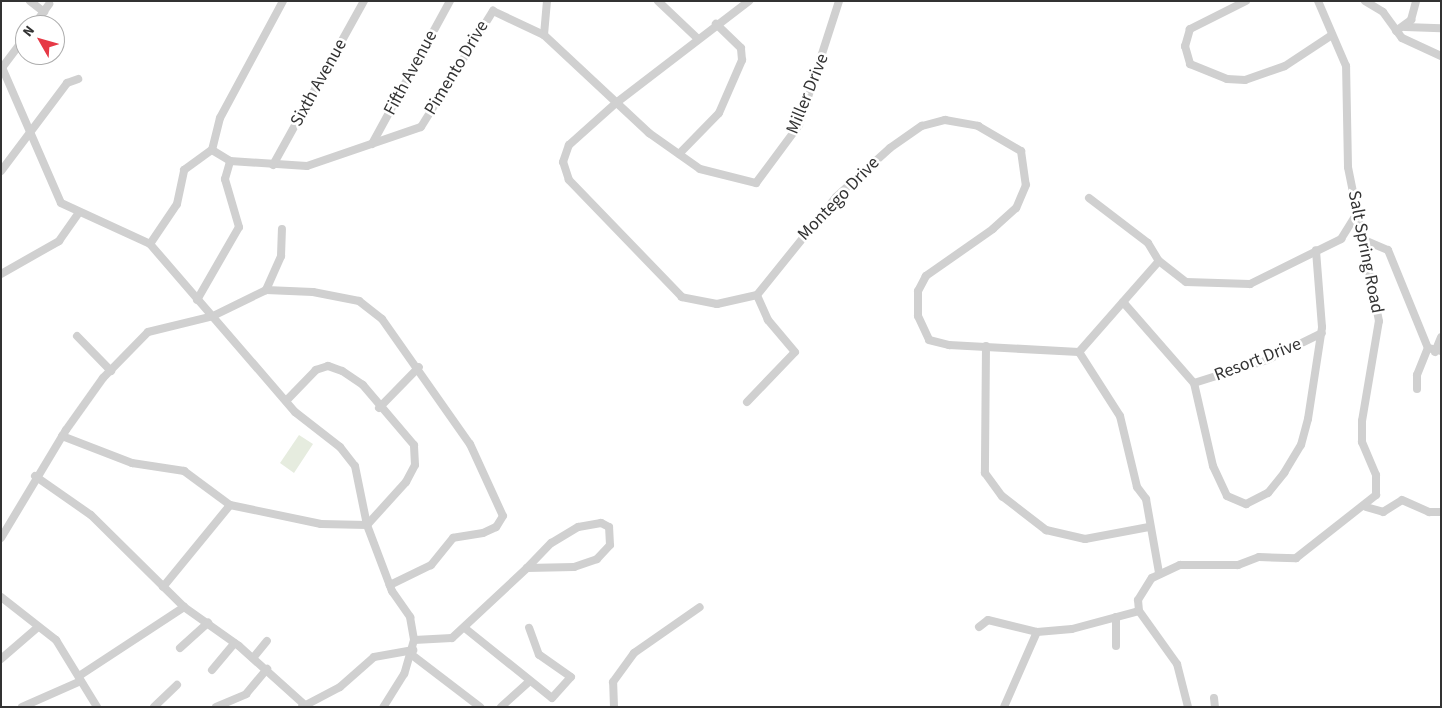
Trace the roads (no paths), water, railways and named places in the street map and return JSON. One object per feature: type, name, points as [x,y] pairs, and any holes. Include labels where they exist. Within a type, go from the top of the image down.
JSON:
[{"type":"street","points":[[30,1],[44,12]]},
{"type":"street","points":[[150,244],[177,204],[184,170],[212,150],[220,118],[282,1]]},
{"type":"street","name":"Sixth Avenue","points":[[274,165],[364,1]]},
{"type":"street","name":"Fifth Avenue","points":[[372,144],[450,1]]},
{"type":"street","points":[[544,35],[547,1]]},
{"type":"street","points":[[658,1],[697,38]]},
{"type":"street","points":[[747,402],[796,352],[768,320],[757,295],[717,304],[682,297],[569,180],[563,162],[569,146],[616,103],[697,38],[749,1]]},
{"type":"street","name":"Miller Drive","points":[[679,154],[723,178],[756,183],[799,125],[839,1]]},
{"type":"street","points":[[1246,1],[1190,29],[1185,46],[1190,64],[1227,79],[1245,80],[1285,66],[1332,35]]},
{"type":"street","name":"Salt Spring Road","points":[[1159,573],[1199,563],[1296,558],[1366,507],[1378,488],[1362,442],[1362,422],[1379,321],[1357,213],[1346,144],[1346,66],[1318,1]]},
{"type":"street","points":[[1365,1],[1383,12],[1396,31],[1441,56]]},
{"type":"street","points":[[1405,27],[1416,1]]},
{"type":"street","points":[[42,15],[49,4]]},
{"type":"street","name":"Pimento Drive","points":[[212,150],[230,161],[307,166],[421,127],[483,20],[493,12],[544,35],[616,103],[679,154]]},
{"type":"street","points":[[679,154],[719,113],[742,60],[741,48],[716,24]]},
{"type":"street","points":[[1396,31],[1405,27],[1441,28]]},
{"type":"street","points":[[15,50],[2,67],[32,130],[61,203],[78,214],[150,244],[286,401],[340,447],[355,466],[367,525],[390,585],[410,617],[414,640],[412,653],[387,705]]},
{"type":"street","points":[[1,171],[67,83],[78,79]]},
{"type":"street","name":"Montego Drive","points":[[757,295],[836,197],[890,148],[922,126],[944,120],[978,126],[1020,151],[1026,185],[1016,208],[994,229],[926,276],[918,291],[918,316],[929,340],[986,346]]},
{"type":"street","points":[[197,300],[239,227],[225,179],[230,161]]},
{"type":"street","points":[[1089,198],[1148,243],[1158,261],[1186,282],[1250,284],[1341,239],[1357,213]]},
{"type":"street","points":[[1,274],[59,241],[78,214]]},
{"type":"street","points":[[266,290],[281,256],[282,229]]},
{"type":"street","points":[[1364,240],[1388,250],[1435,350]]},
{"type":"street","points":[[1123,302],[1194,383],[1213,466],[1227,496],[1246,504],[1268,493],[1301,444],[1322,333],[1316,250]]},
{"type":"street","points":[[1079,352],[1158,261]]},
{"type":"street","points":[[1,538],[35,476],[62,436],[111,371],[148,332],[213,316],[266,290],[359,301],[382,319],[419,367],[470,444],[503,516],[496,527],[454,538],[431,565],[390,585]]},
{"type":"street","name":"Resort Drive","points":[[1194,383],[1267,360],[1322,333]]},
{"type":"street","points":[[77,336],[111,371]]},
{"type":"street","points":[[1417,389],[1417,375],[1435,350],[1441,337]]},
{"type":"street","points":[[1079,352],[986,346],[985,473],[1002,496],[1046,530],[1085,539],[1149,527]]},
{"type":"street","points":[[1079,352],[1120,416],[1137,487],[1146,499],[1149,527],[1159,573],[1144,588],[1139,611],[1177,664],[1188,707]]},
{"type":"street","points":[[62,436],[132,463],[184,470],[230,505],[321,524],[367,525],[386,508],[415,465],[414,446],[379,408],[363,385],[328,366],[316,370],[286,401]]},
{"type":"street","points":[[379,408],[419,367]]},
{"type":"street","points":[[35,476],[91,516],[184,607],[235,642],[304,706],[340,687],[383,652],[412,653],[480,707]]},
{"type":"street","points":[[1366,507],[1383,512],[1402,500],[1441,512]]},
{"type":"street","points":[[162,587],[230,505]]},
{"type":"street","points":[[414,640],[452,638],[466,629],[551,543],[578,527],[600,522],[609,527],[610,545],[598,559],[574,567],[527,568]]},
{"type":"street","points":[[1,597],[56,640],[97,707]]},
{"type":"street","points":[[22,707],[80,679],[184,607]]},
{"type":"street","points":[[614,707],[613,682],[634,653],[700,607]]},
{"type":"street","points":[[979,627],[995,620],[1037,632],[1072,629],[1139,611]]},
{"type":"street","points":[[1116,617],[1116,646]]},
{"type":"street","points":[[180,648],[208,623]]},
{"type":"street","points":[[1,659],[38,626]]},
{"type":"street","points":[[466,629],[529,682],[552,698],[571,677],[539,655],[529,628]]},
{"type":"street","points":[[1004,707],[1037,632]]},
{"type":"street","points":[[253,658],[267,641]]},
{"type":"street","points":[[212,670],[235,642]]},
{"type":"street","points":[[216,707],[246,694],[266,669]]},
{"type":"street","points":[[501,707],[529,682]]},
{"type":"street","points":[[154,707],[177,685]]},
{"type":"street","points":[[1214,698],[1215,707]]}]
